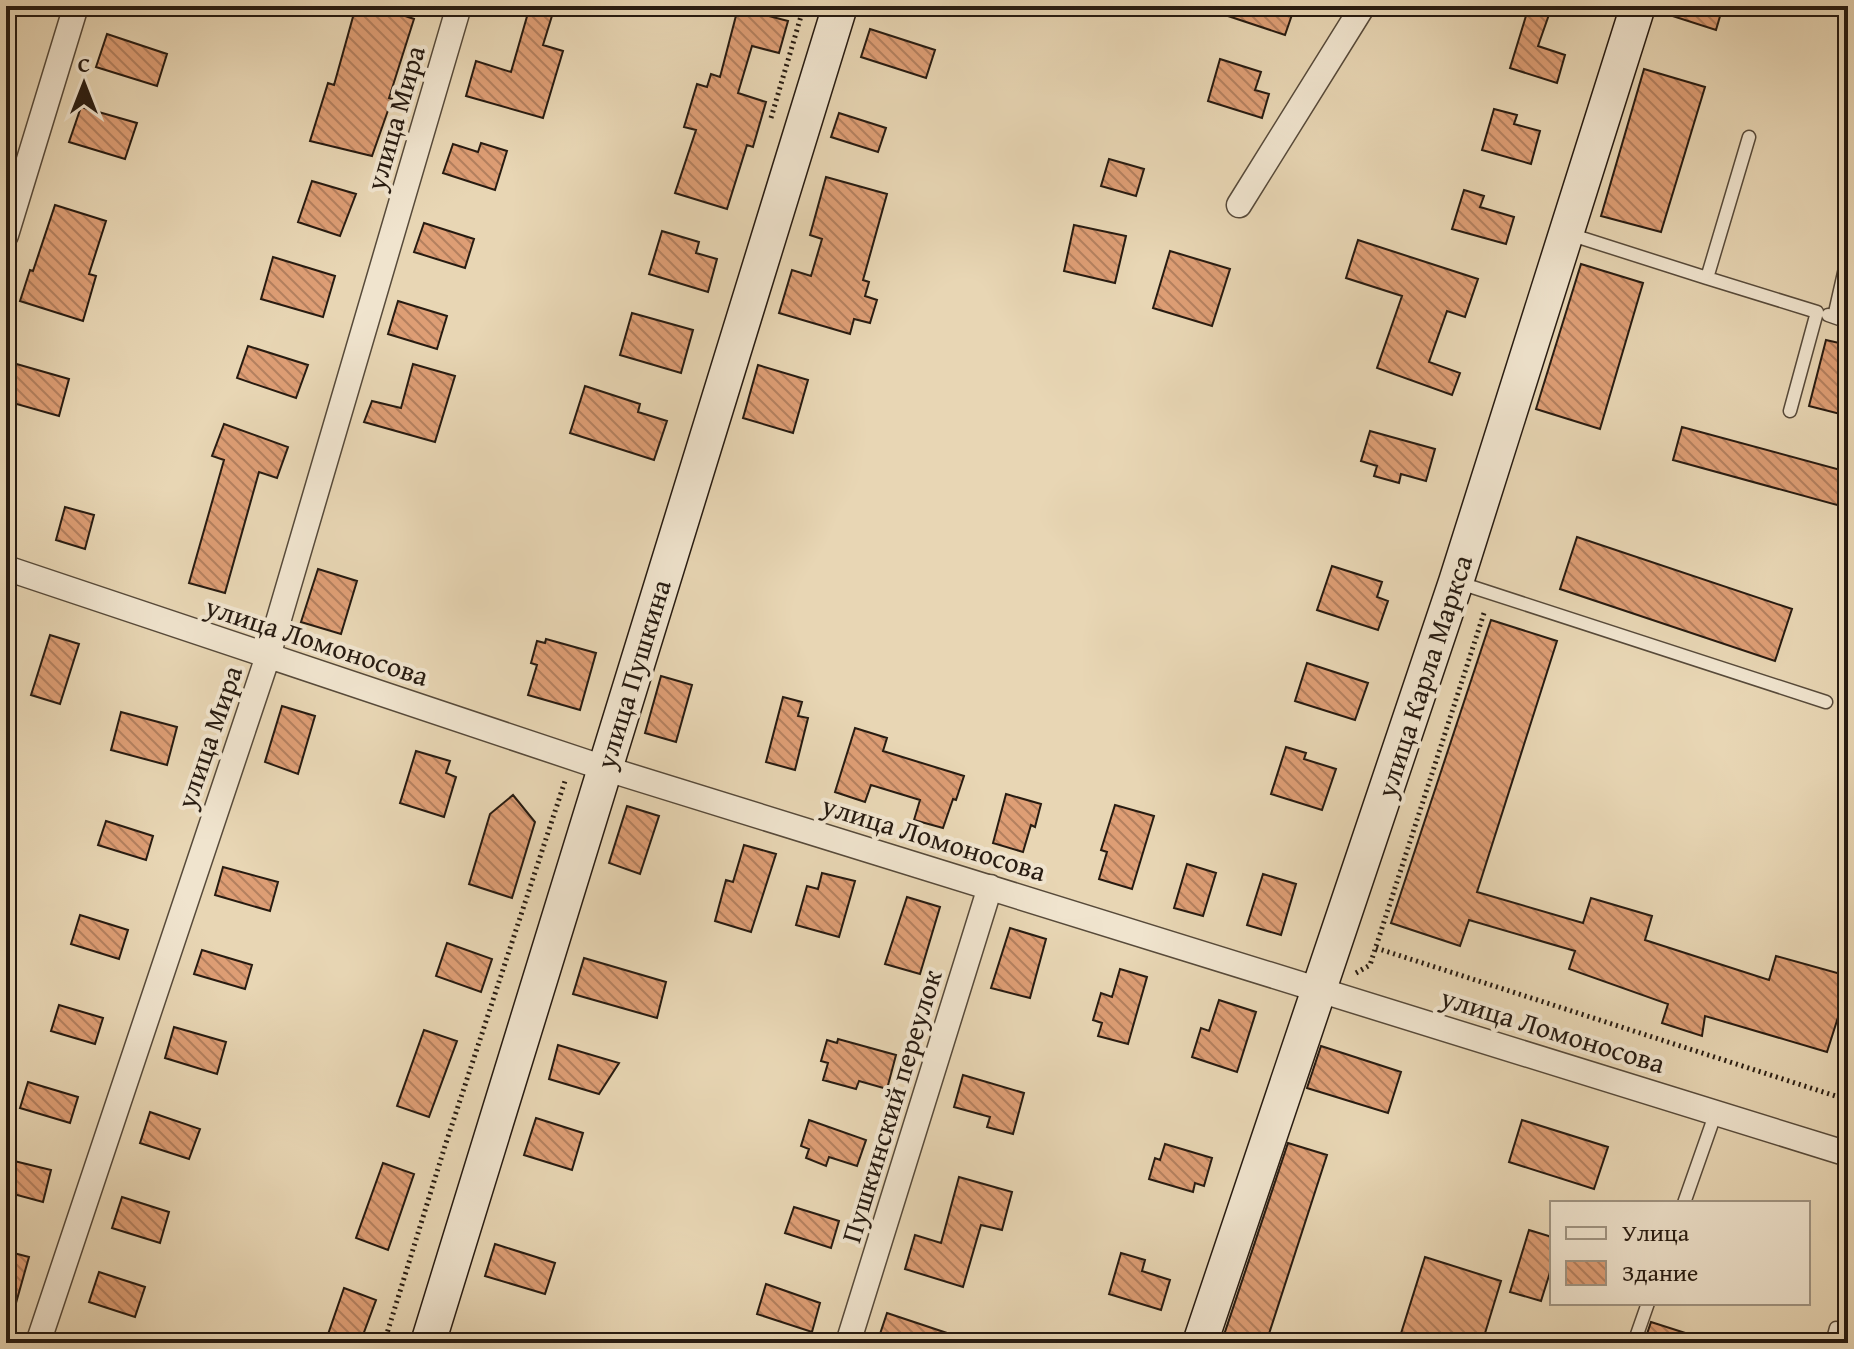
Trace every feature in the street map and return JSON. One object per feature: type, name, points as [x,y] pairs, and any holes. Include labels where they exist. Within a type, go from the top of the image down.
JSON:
[{"type":"main road","name":"улица Пушкина","points":[[428,1343],[589,762],[840,6]]},
{"type":"main road","name":"улица Карла Маркса","points":[[1200,1343],[1456,582],[1638,6]]},
{"type":"street","points":[[6,235],[76,6]]},
{"type":"street","name":"улица Мира","points":[[38,1343],[268,656],[459,6]]},
{"type":"street","points":[[1239,205],[1363,6]]},
{"type":"street","name":"улица Ломоносова","points":[[6,568],[589,762],[1848,1154]]},
{"type":"street","name":"Пушкинский переулок","points":[[848,1343],[990,887]]},
{"type":"lane","points":[[1707,278],[1749,137]]},
{"type":"lane","points":[[1567,233],[1848,322]]},
{"type":"lane","points":[[1834,317],[1848,255]]},
{"type":"lane","points":[[1790,411],[1817,312]]},
{"type":"lane","points":[[1456,582],[1826,702]]},
{"type":"lane","points":[[1685,1201],[1716,1112]]},
{"type":"lane","points":[[1634,1343],[1647,1305]]},
{"type":"lane","points":[[1832,1343],[1836,1328],[1848,1331]]},
{"type":"path","points":[[769,124],[804,6]]},
{"type":"path","points":[[384,1343],[454,1117],[589,762]]},
{"type":"path","points":[[1376,948],[1848,1100]]},
{"type":"building","points":[[356,6],[376,6],[414,19],[389,98],[392,99],[372,156],[310,141],[328,83],[334,85]]},
{"type":"building","points":[[530,6],[555,6],[543,45],[563,51],[543,118],[466,96],[476,61],[511,72]]},
{"type":"building","points":[[1211,6],[1295,6],[1285,35],[1210,10]]},
{"type":"building","points":[[1529,6],[1552,6],[1538,46],[1565,55],[1557,83],[1510,68]]},
{"type":"building","points":[[1657,6],[1723,6],[1716,30],[1657,11]]},
{"type":"building","points":[[738,8],[788,21],[779,53],[752,46],[738,93],[766,102],[753,147],[747,145],[727,209],[675,193],[696,130],[684,127],[697,84],[707,87],[711,74],[720,77]]},
{"type":"building","points":[[870,29],[935,50],[926,78],[861,57]]},
{"type":"building","points":[[107,34],[167,54],[157,86],[96,67]]},
{"type":"building","points":[[1220,59],[1261,72],[1255,90],[1269,94],[1262,118],[1208,101]]},
{"type":"building","points":[[1644,69],[1705,87],[1661,232],[1601,216]]},
{"type":"building","points":[[81,107],[137,123],[125,159],[69,142]]},
{"type":"building","points":[[1494,109],[1517,115],[1514,124],[1540,131],[1531,164],[1482,150]]},
{"type":"building","points":[[839,113],[886,128],[878,152],[831,137]]},
{"type":"building","points":[[481,143],[507,151],[495,190],[443,173],[453,144],[478,152]]},
{"type":"building","points":[[1109,159],[1144,169],[1136,196],[1101,186]]},
{"type":"building","points":[[826,177],[887,194],[863,280],[869,282],[865,296],[877,300],[870,323],[854,319],[850,334],[779,313],[792,270],[811,276],[822,239],[810,235]]},
{"type":"building","points":[[312,181],[356,194],[340,236],[298,222]]},
{"type":"building","points":[[1464,190],[1484,196],[1480,207],[1514,217],[1506,244],[1452,229]]},
{"type":"building","points":[[55,205],[106,221],[89,274],[96,276],[83,321],[20,301]]},
{"type":"building","points":[[424,223],[474,239],[465,268],[414,252]]},
{"type":"building","points":[[1074,225],[1126,236],[1115,283],[1064,271]]},
{"type":"building","points":[[662,231],[699,242],[696,253],[717,259],[708,292],[649,274]]},
{"type":"building","points":[[1358,240],[1478,279],[1465,317],[1447,311],[1429,362],[1460,373],[1452,395],[1377,368],[1402,296],[1346,278]]},
{"type":"building","points":[[1170,251],[1230,269],[1212,326],[1153,308]]},
{"type":"building","points":[[273,257],[335,276],[323,317],[261,299]]},
{"type":"building","points":[[1581,264],[1643,283],[1600,429],[1536,409]]},
{"type":"building","points":[[398,301],[447,316],[437,349],[388,334]]},
{"type":"building","points":[[632,313],[693,330],[681,373],[620,355]]},
{"type":"building","points":[[1826,340],[1848,345],[1848,416],[1809,406]]},
{"type":"building","points":[[248,346],[308,365],[296,398],[237,378]]},
{"type":"building","points":[[6,361],[69,379],[59,416],[6,401]]},
{"type":"building","points":[[413,364],[455,376],[435,442],[364,422],[372,401],[401,408]]},
{"type":"building","points":[[758,365],[808,380],[793,433],[743,418]]},
{"type":"building","points":[[585,386],[640,404],[638,412],[667,421],[654,460],[570,433]]},
{"type":"building","points":[[224,424],[288,447],[277,478],[259,472],[225,593],[189,583],[224,460],[212,456]]},
{"type":"building","points":[[1682,427],[1848,472],[1848,508],[1673,460]]},
{"type":"building","points":[[1370,431],[1435,449],[1426,481],[1401,474],[1399,483],[1374,476],[1377,466],[1361,461]]},
{"type":"building","points":[[65,507],[94,515],[85,549],[56,540]]},
{"type":"building","points":[[1577,537],[1792,609],[1775,661],[1560,589]]},
{"type":"building","points":[[1332,566],[1382,582],[1377,597],[1388,601],[1378,630],[1317,610]]},
{"type":"building","points":[[318,569],[357,581],[341,634],[301,622]]},
{"type":"building","points":[[1491,620],[1557,641],[1477,892],[1583,923],[1591,898],[1652,916],[1645,940],[1769,980],[1776,956],[1848,976],[1848,986],[1827,1052],[1705,1016],[1702,1036],[1662,1023],[1668,1004],[1569,969],[1575,951],[1469,920],[1460,946],[1391,923]]},
{"type":"building","points":[[50,635],[79,644],[60,704],[31,695]]},
{"type":"building","points":[[546,639],[596,653],[580,710],[528,695],[537,665],[531,663],[537,641],[545,643]]},
{"type":"building","points":[[1307,663],[1368,683],[1355,720],[1295,701]]},
{"type":"building","points":[[661,676],[692,685],[676,742],[645,733]]},
{"type":"building","points":[[783,697],[802,702],[798,716],[808,718],[795,770],[766,762]]},
{"type":"building","points":[[282,706],[315,716],[298,774],[265,762]]},
{"type":"building","points":[[121,712],[177,727],[167,765],[111,750]]},
{"type":"building","points":[[855,728],[887,738],[883,751],[964,776],[943,828],[914,820],[920,800],[871,785],[865,802],[835,792]]},
{"type":"building","points":[[1286,747],[1306,753],[1304,759],[1336,769],[1322,810],[1271,794]]},
{"type":"building","points":[[416,751],[450,761],[446,773],[456,777],[444,817],[400,803]]},
{"type":"building","points":[[1006,794],[1041,804],[1035,827],[1031,825],[1023,852],[993,843]]},
{"type":"building","points":[[513,795],[535,822],[512,898],[469,884],[490,814]]},
{"type":"building","points":[[1115,805],[1154,816],[1132,889],[1099,879],[1107,852],[1101,850]]},
{"type":"building","points":[[627,806],[659,816],[640,874],[609,863]]},
{"type":"building","points":[[106,821],[153,836],[146,860],[98,845]]},
{"type":"building","points":[[744,845],[776,854],[751,932],[715,921],[726,880],[733,882]]},
{"type":"building","points":[[1187,864],[1216,873],[1203,916],[1174,908]]},
{"type":"building","points":[[223,867],[278,882],[270,911],[215,895]]},
{"type":"building","points":[[822,873],[855,881],[839,937],[796,925],[807,886],[818,889]]},
{"type":"building","points":[[1263,874],[1296,884],[1281,935],[1247,925]]},
{"type":"building","points":[[907,897],[940,907],[920,974],[885,964]]},
{"type":"building","points":[[80,915],[128,930],[119,959],[71,944]]},
{"type":"building","points":[[1010,928],[1046,939],[1030,998],[991,988]]},
{"type":"building","points":[[447,943],[492,959],[481,992],[436,976]]},
{"type":"building","points":[[202,950],[252,965],[245,989],[194,974]]},
{"type":"building","points":[[584,958],[666,982],[657,1018],[573,994]]},
{"type":"building","points":[[1120,969],[1147,977],[1128,1044],[1098,1036],[1102,1023],[1093,1020],[1101,993],[1112,997]]},
{"type":"building","points":[[1219,1000],[1256,1012],[1237,1072],[1192,1057],[1201,1028],[1209,1031]]},
{"type":"building","points":[[59,1005],[103,1018],[95,1044],[51,1031]]},
{"type":"building","points":[[174,1027],[226,1042],[217,1074],[165,1058]]},
{"type":"building","points":[[424,1030],[457,1041],[429,1117],[397,1106]]},
{"type":"building","points":[[838,1039],[896,1055],[887,1089],[859,1081],[856,1089],[823,1080],[828,1063],[821,1061],[827,1040],[837,1043]]},
{"type":"building","points":[[558,1045],[619,1063],[599,1094],[549,1079]]},
{"type":"building","points":[[1321,1046],[1401,1072],[1388,1113],[1307,1088]]},
{"type":"building","points":[[963,1075],[1024,1093],[1013,1134],[987,1127],[990,1117],[954,1107]]},
{"type":"building","points":[[28,1082],[78,1097],[70,1123],[20,1108]]},
{"type":"building","points":[[150,1112],[200,1129],[189,1159],[140,1143]]},
{"type":"building","points":[[536,1118],[583,1133],[572,1170],[524,1155]]},
{"type":"building","points":[[809,1120],[866,1140],[857,1166],[829,1157],[826,1166],[806,1158],[809,1149],[801,1146]]},
{"type":"building","points":[[1522,1120],[1608,1147],[1594,1189],[1509,1162]]},
{"type":"building","points":[[1288,1143],[1327,1155],[1266,1343],[1237,1343],[1223,1338]]},
{"type":"building","points":[[1165,1144],[1212,1158],[1204,1186],[1195,1183],[1193,1192],[1149,1179],[1155,1158],[1160,1160]]},
{"type":"building","points":[[6,1159],[51,1170],[43,1202],[6,1192]]},
{"type":"building","points":[[383,1163],[414,1174],[388,1250],[356,1238]]},
{"type":"building","points":[[959,1177],[1012,1192],[1002,1230],[981,1225],[963,1287],[905,1269],[915,1235],[941,1243]]},
{"type":"building","points":[[122,1197],[169,1212],[160,1243],[112,1228]]},
{"type":"building","points":[[794,1207],[839,1221],[831,1248],[785,1233]]},
{"type":"building","points":[[1529,1230],[1550,1236],[1550,1272],[1541,1301],[1510,1292]]},
{"type":"building","points":[[495,1244],[555,1263],[545,1294],[485,1276]]},
{"type":"building","points":[[6,1251],[29,1257],[12,1317],[6,1316]]},
{"type":"building","points":[[1121,1253],[1145,1260],[1142,1271],[1170,1280],[1161,1310],[1109,1294]]},
{"type":"building","points":[[1425,1257],[1501,1281],[1482,1343],[1398,1343]]},
{"type":"building","points":[[99,1272],[145,1287],[135,1317],[89,1302]]},
{"type":"building","points":[[766,1284],[820,1303],[812,1332],[757,1314]]},
{"type":"building","points":[[344,1288],[376,1300],[360,1343],[325,1343]]},
{"type":"building","points":[[887,1313],[965,1339],[964,1343],[877,1343]]},
{"type":"building","points":[[1651,1322],[1701,1338],[1701,1343],[1644,1343]]}]
